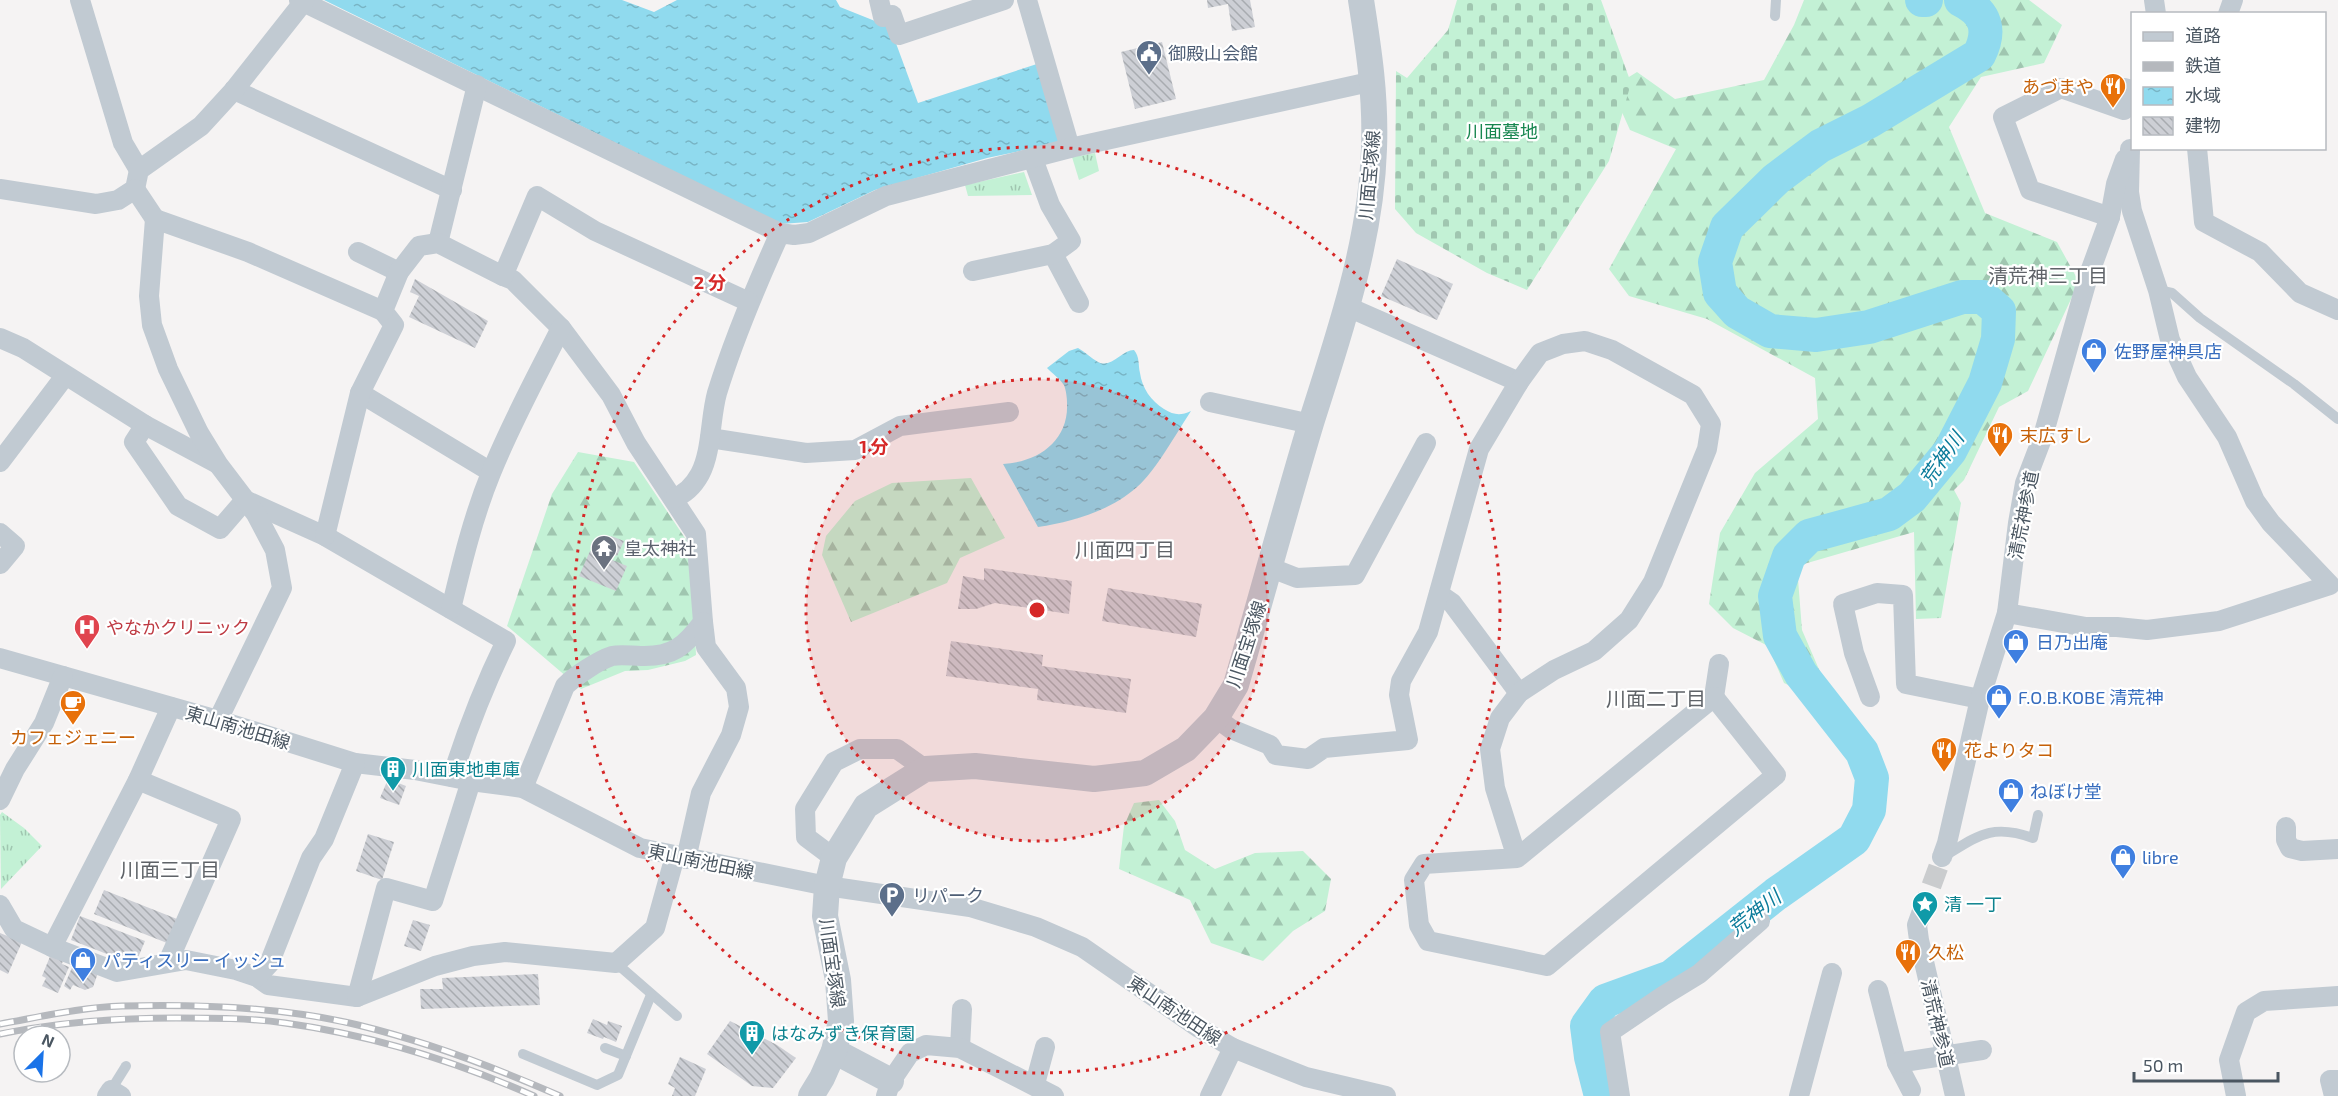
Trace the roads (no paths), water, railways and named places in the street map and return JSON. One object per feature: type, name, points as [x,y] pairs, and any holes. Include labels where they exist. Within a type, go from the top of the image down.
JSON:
[{"type":"street","points":[[0,189],[96,204],[118,200],[135,189],[139,170],[123,143],[80,0]]},
{"type":"street","points":[[879,0],[883,17],[892,15],[899,35],[1004,0]]},
{"type":"street","points":[[1028,0],[1071,148]]},
{"type":"street","name":"川面宝塚線","points":[[811,1096],[834,1051],[841,1021],[838,980],[825,916],[827,886],[834,858],[866,806],[925,769],[975,766],[1094,779],[1145,773],[1186,749],[1216,718],[1236,685],[1311,424],[1348,307],[1370,201],[1374,150],[1374,81],[1360,0]]},
{"type":"street","points":[[139,170],[201,126],[234,90],[302,1],[780,233],[794,235],[809,233],[886,196],[1071,148],[1374,81]]},
{"type":"street","points":[[438,243],[477,85]]},
{"type":"street","points":[[2110,217],[2030,190],[2003,117],[2061,88],[2124,110],[2124,88],[2131,90]]},
{"type":"street","points":[[234,90],[452,190]]},
{"type":"street","name":"清荒神参道","points":[[1942,857],[1980,699],[2007,613],[2025,483],[2043,436],[2087,280],[2110,217],[2116,184],[2131,148]]},
{"type":"street","points":[[2007,613],[2086,627],[2147,630],[2219,621],[2334,588],[2271,523],[2255,501],[2227,437],[2187,377],[2170,340],[2158,290],[2132,212],[2129,192],[2132,150]]},
{"type":"street","points":[[2197,150],[2204,222],[2260,252],[2300,293],[2338,310]]},
{"type":"street","points":[[972,271],[1053,254],[1071,241],[1050,205],[1033,159]]},
{"type":"street","points":[[135,189],[155,219],[249,252],[383,311],[394,325],[360,393],[325,536]]},
{"type":"street","points":[[504,276],[537,196],[595,231],[749,302]]},
{"type":"street","points":[[155,219],[148,296],[152,325],[173,380],[199,433],[218,464],[245,500],[275,550],[282,588],[218,720]]},
{"type":"street","points":[[674,498],[684,495],[701,473],[710,438],[710,422],[717,393],[749,302],[780,233]]},
{"type":"street","points":[[0,905],[7,926],[52,947],[117,972],[186,960],[236,970],[257,977],[268,985],[357,998],[435,966],[473,956],[505,952],[616,963],[655,928],[681,858],[701,793],[731,735],[739,707],[736,688],[706,646],[696,534],[636,443],[611,395],[561,328],[513,279],[438,243],[418,246],[399,272],[383,311]]},
{"type":"street","points":[[358,252],[399,272]]},
{"type":"street","points":[[1053,254],[1079,303]]},
{"type":"street","points":[[1348,307],[1519,382]]},
{"type":"street","points":[[451,609],[470,532],[491,472],[561,328]]},
{"type":"street","points":[[0,338],[23,348],[145,425],[218,464]]},
{"type":"street","points":[[1216,718],[1230,729],[1270,745],[1276,755],[1308,759],[1324,748],[1408,740],[1399,695],[1401,681],[1428,632],[1479,449],[1519,382],[1540,353],[1563,344],[1585,341],[1612,350],[1693,395],[1711,424],[1707,449],[1653,582],[1629,620],[1594,651],[1554,670],[1519,693],[1500,718],[1490,749],[1495,788],[1517,858]]},
{"type":"street","points":[[0,462],[65,376]]},
{"type":"street","points":[[360,393],[491,472]]},
{"type":"street","points":[[1210,402],[1311,424]]},
{"type":"street","points":[[710,438],[806,453],[855,450],[900,426],[1009,412]]},
{"type":"street","points":[[145,425],[134,442],[178,506],[220,530],[245,500]]},
{"type":"street","points":[[1269,567],[1297,578],[1355,575],[1426,443]]},
{"type":"street","points":[[245,500],[325,536],[506,641],[476,705],[433,901],[386,888],[357,998]]},
{"type":"street","points":[[0,533],[15,546],[0,564]]},
{"type":"street","points":[[1440,594],[1452,603],[1519,693]]},
{"type":"street","points":[[1870,697],[1854,653],[1843,604],[1877,594],[1903,595],[1906,684],[1980,699]]},
{"type":"street","points":[[523,788],[565,686],[577,674],[611,656],[661,655],[677,650],[687,643],[703,622]]},
{"type":"street","name":"東山南池田線","points":[[0,658],[218,720],[355,763],[415,770],[523,788],[640,848],[827,886],[970,907],[1036,927],[1082,948],[1199,1028],[1233,1048],[1306,1077],[1386,1096]]},
{"type":"street","points":[[1714,697],[1776,775],[1547,966],[1428,941],[1419,926],[1414,880],[1424,864],[1517,858],[1714,697],[1719,664]]},
{"type":"street","points":[[0,800],[15,769],[44,723],[63,676]]},
{"type":"street","points":[[52,947],[138,780],[171,707]]},
{"type":"street","points":[[834,858],[806,837],[805,809],[834,762],[860,749],[897,749],[925,769]]},
{"type":"street","points":[[257,977],[269,964],[311,858],[324,838],[355,763]]},
{"type":"street","points":[[138,780],[231,819],[168,962]]},
{"type":"street","points":[[2286,827],[2286,840],[2290,848],[2302,851],[2338,849]]},
{"type":"street","name":"清荒神参道","points":[[1921,914],[1917,925],[1919,940],[1955,1096]]},
{"type":"street","points":[[1620,1096],[1610,1032],[1699,974],[1760,921]]},
{"type":"street","points":[[1799,1096],[1832,973]]},
{"type":"street","points":[[1878,990],[1897,1063],[1911,1090]]},
{"type":"street","points":[[2236,1096],[2229,1060],[2246,1012],[2264,1001],[2338,996]]},
{"type":"street","points":[[960,1048],[962,1009]]},
{"type":"street","points":[[834,1051],[888,1088],[910,1053],[926,1045],[960,1048],[1035,1084],[1054,1096]]},
{"type":"street","points":[[1035,1084],[1045,1047]]},
{"type":"street","points":[[1210,1096],[1233,1048]]},
{"type":"street","points":[[1897,1063],[1982,1050]]},
{"type":"street","points":[[2334,1096],[2330,1080],[2338,1080]]},
{"type":"lane","points":[[1775,16],[1776,0]]},
{"type":"lane","points":[[2158,290],[2172,293],[2200,318],[2294,384],[2338,419]]},
{"type":"lane","points":[[1942,857],[1980,834],[2000,830],[2017,832],[2033,838],[2038,815]]},
{"type":"lane","points":[[616,963],[677,1016]]},
{"type":"lane","points":[[523,1054],[597,1085],[618,1075],[651,995]]},
{"type":"lane","points":[[605,1048],[626,1056]]},
{"type":"lane","points":[[113,1094],[126,1066]]},
{"type":"water","points":[[324,0],[622,0],[654,12],[677,0],[836,0],[840,7],[890,27],[918,103],[1040,63],[1062,142],[987,158],[875,190],[808,222],[781,224]]},
{"type":"water","points":[[1078,348],[1103,363],[1134,350],[1138,358],[1143,384],[1151,398],[1159,406],[1174,414],[1191,411],[1166,451],[1137,487],[1103,509],[1064,522],[1038,527],[1003,464],[1028,459],[1039,454],[1057,438],[1066,416],[1066,394],[1064,385],[1047,368],[1069,351]]},
{"type":"waterway","name":"荒神川","points":[[1601,1096],[1591,1057],[1587,1026],[1605,1001],[1671,977],[1776,894],[1854,839],[1869,810],[1872,778],[1862,752],[1801,674],[1780,636],[1775,596],[1789,556],[1809,536],[1889,514],[1912,497],[1950,451],[1985,383],[1998,339],[1999,311],[1983,297],[1962,297],[1869,327],[1816,335],[1770,331],[1737,312],[1720,293],[1715,262],[1727,227],[1776,179],[1820,146],[1870,121],[1979,55],[1985,38],[1984,23],[1976,11],[1961,0]]},
{"type":"tunnel","points":[[1921,914],[1942,857]]},
{"type":"railway","points":[[0,1024],[76,1010],[122,1006],[211,1006],[301,1014],[358,1025],[410,1039],[486,1065],[560,1096]]},
{"type":"railway","points":[[0,1034],[66,1024],[131,1019],[217,1018],[272,1021],[381,1042],[443,1061],[534,1096]]},
{"type":"place","name":"御殿山会館","points":[[1149,76]]},
{"type":"place","name":"あづまや","points":[[2113,109]]},
{"type":"place","name":"佐野屋神具店","points":[[2094,374]]},
{"type":"place","name":"末広すし","points":[[2000,458]]},
{"type":"place","name":"皇太神社","points":[[604,571]]},
{"type":"place","name":"やなかクリニック","points":[[87,650]]},
{"type":"place","name":"日乃出庵","points":[[2016,665]]},
{"type":"place","name":"F.O.B.KOBE 清荒神","points":[[1999,720]]},
{"type":"place","name":"カフェジェニー","points":[[73,726]]},
{"type":"place","name":"花よりタコ","points":[[1944,773]]},
{"type":"place","name":"川面東地車庫","points":[[393,792]]},
{"type":"place","name":"ねぼけ堂","points":[[2011,814]]},
{"type":"place","name":"libre","points":[[2123,880]]},
{"type":"place","name":"リパーク","points":[[892,918]]},
{"type":"place","name":"清 一丁","points":[[1925,927]]},
{"type":"place","name":"久松","points":[[1908,975]]},
{"type":"place","name":"パティスリー イッシュ","points":[[83,983]]},
{"type":"place","name":"はなみずき保育園","points":[[752,1056]]},
{"type":"district","name":"清荒神三丁目","points":[[2048,275]]},
{"type":"district","name":"川面四丁目","points":[[1125,549]]},
{"type":"district","name":"川面二丁目","points":[[1656,698]]},
{"type":"district","name":"川面三丁目","points":[[170,869]]},
{"type":"park label","name":"川面墓地","points":[[1502,131]]}]
